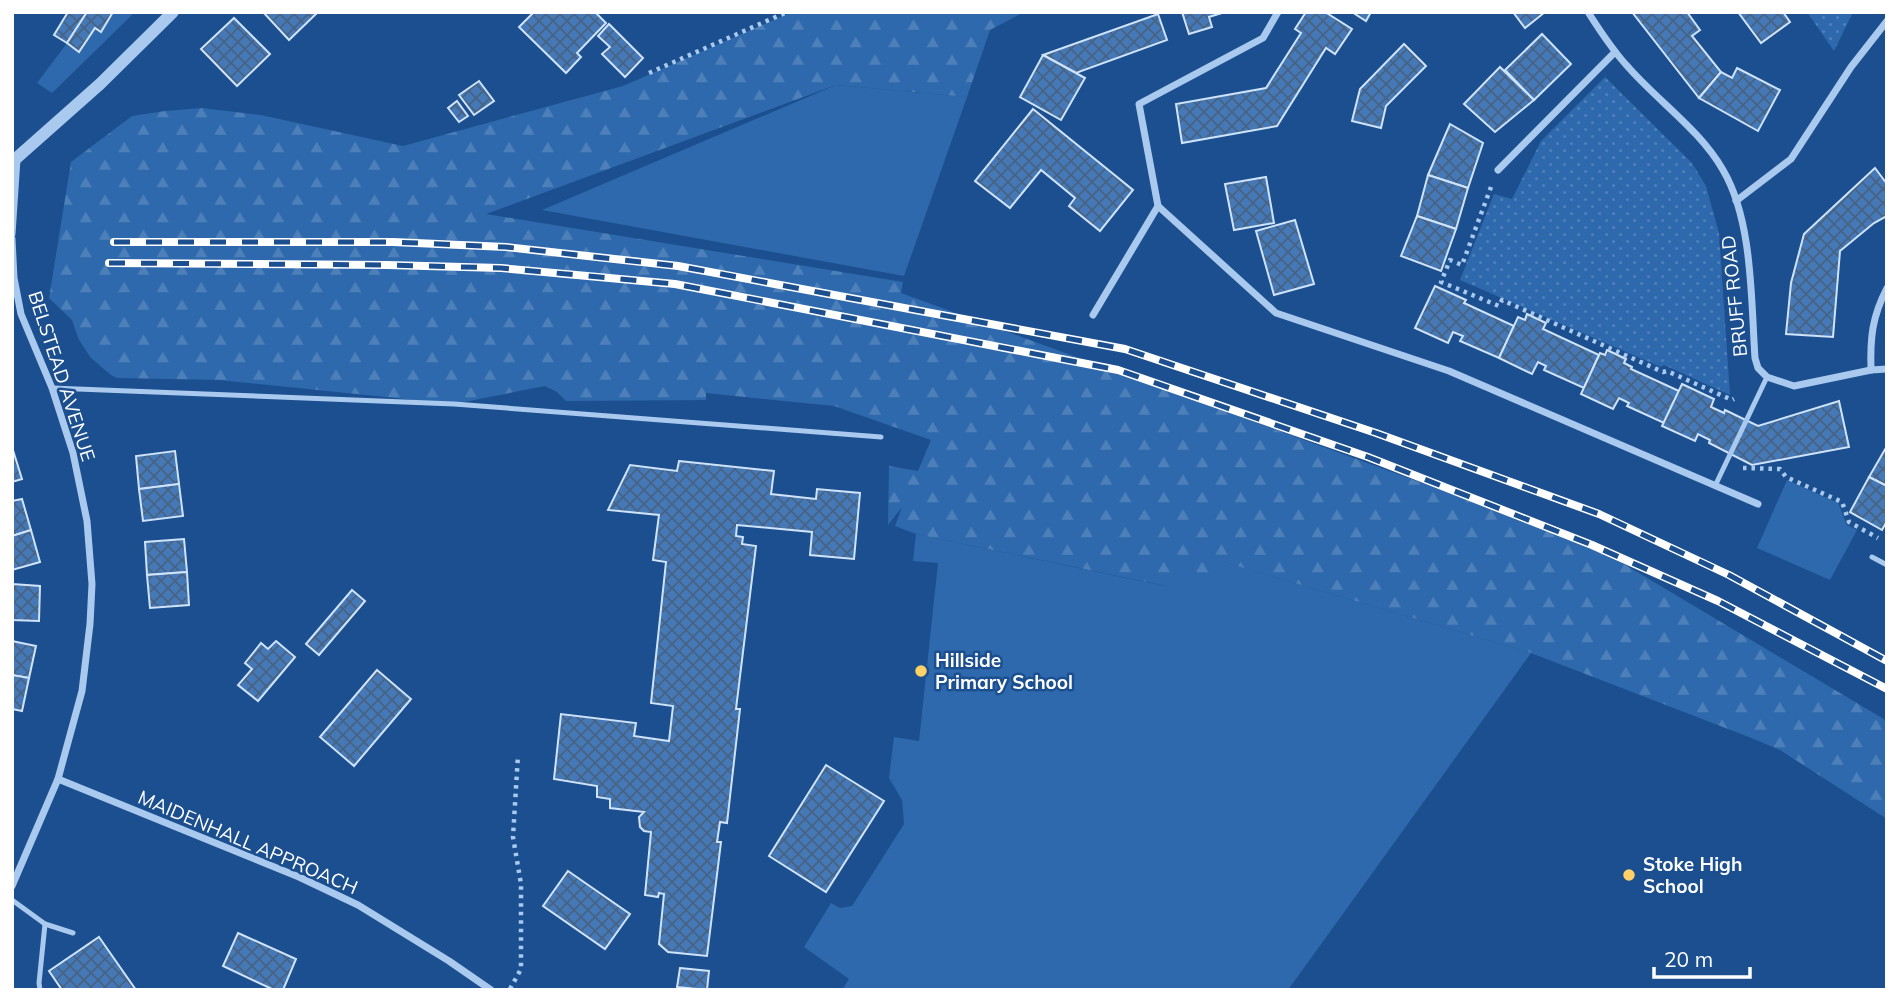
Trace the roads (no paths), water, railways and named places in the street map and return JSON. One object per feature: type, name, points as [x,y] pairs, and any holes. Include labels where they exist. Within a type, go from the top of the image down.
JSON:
[{"type":"street","points":[[15,160],[100,84],[173,12]]},
{"type":"street","points":[[1278,12],[1262,38],[1139,104],[1158,206],[1276,313],[1449,371],[1758,504]]},
{"type":"street","name":"BRUFF ROAD","points":[[1588,12],[1615,52],[1705,145],[1724,171],[1745,235],[1758,368],[1767,377],[1794,386],[1887,369]]},
{"type":"street","points":[[1736,201],[1791,159],[1851,67],[1887,21]]},
{"type":"street","points":[[1498,170],[1615,52]]},
{"type":"street","name":"BELSTEAD AVENUE","points":[[12,886],[58,779],[82,691],[92,584],[87,521],[73,453],[52,388],[21,314],[14,278],[12,237],[15,160]]},
{"type":"street","points":[[1093,314],[1158,206]]},
{"type":"street","points":[[1871,370],[1870,341],[1876,313],[1887,288]]},
{"type":"street","points":[[12,304],[21,314]]},
{"type":"street","name":"MAIDENHALL APPROACH","points":[[58,779],[299,877],[358,905],[491,990]]},
{"type":"lane","points":[[1715,486],[1767,377]]},
{"type":"lane","points":[[52,388],[454,404],[881,437]]},
{"type":"lane","points":[[1872,556],[1887,565]]},
{"type":"lane","points":[[12,900],[46,925],[73,933]]},
{"type":"lane","points":[[40,990],[46,925]]},
{"type":"railway","points":[[114,242],[393,242],[506,247],[678,266],[1125,349],[1376,433],[1599,514],[1729,575],[1887,661]]},
{"type":"railway","points":[[109,263],[501,268],[675,284],[1118,370],[1368,457],[1592,545],[1718,601],[1887,689]]},
{"type":"place","name":"Hillside Primary School","points":[[921,671]]},
{"type":"place","name":"Stoke High School","points":[[1629,875]]}]
